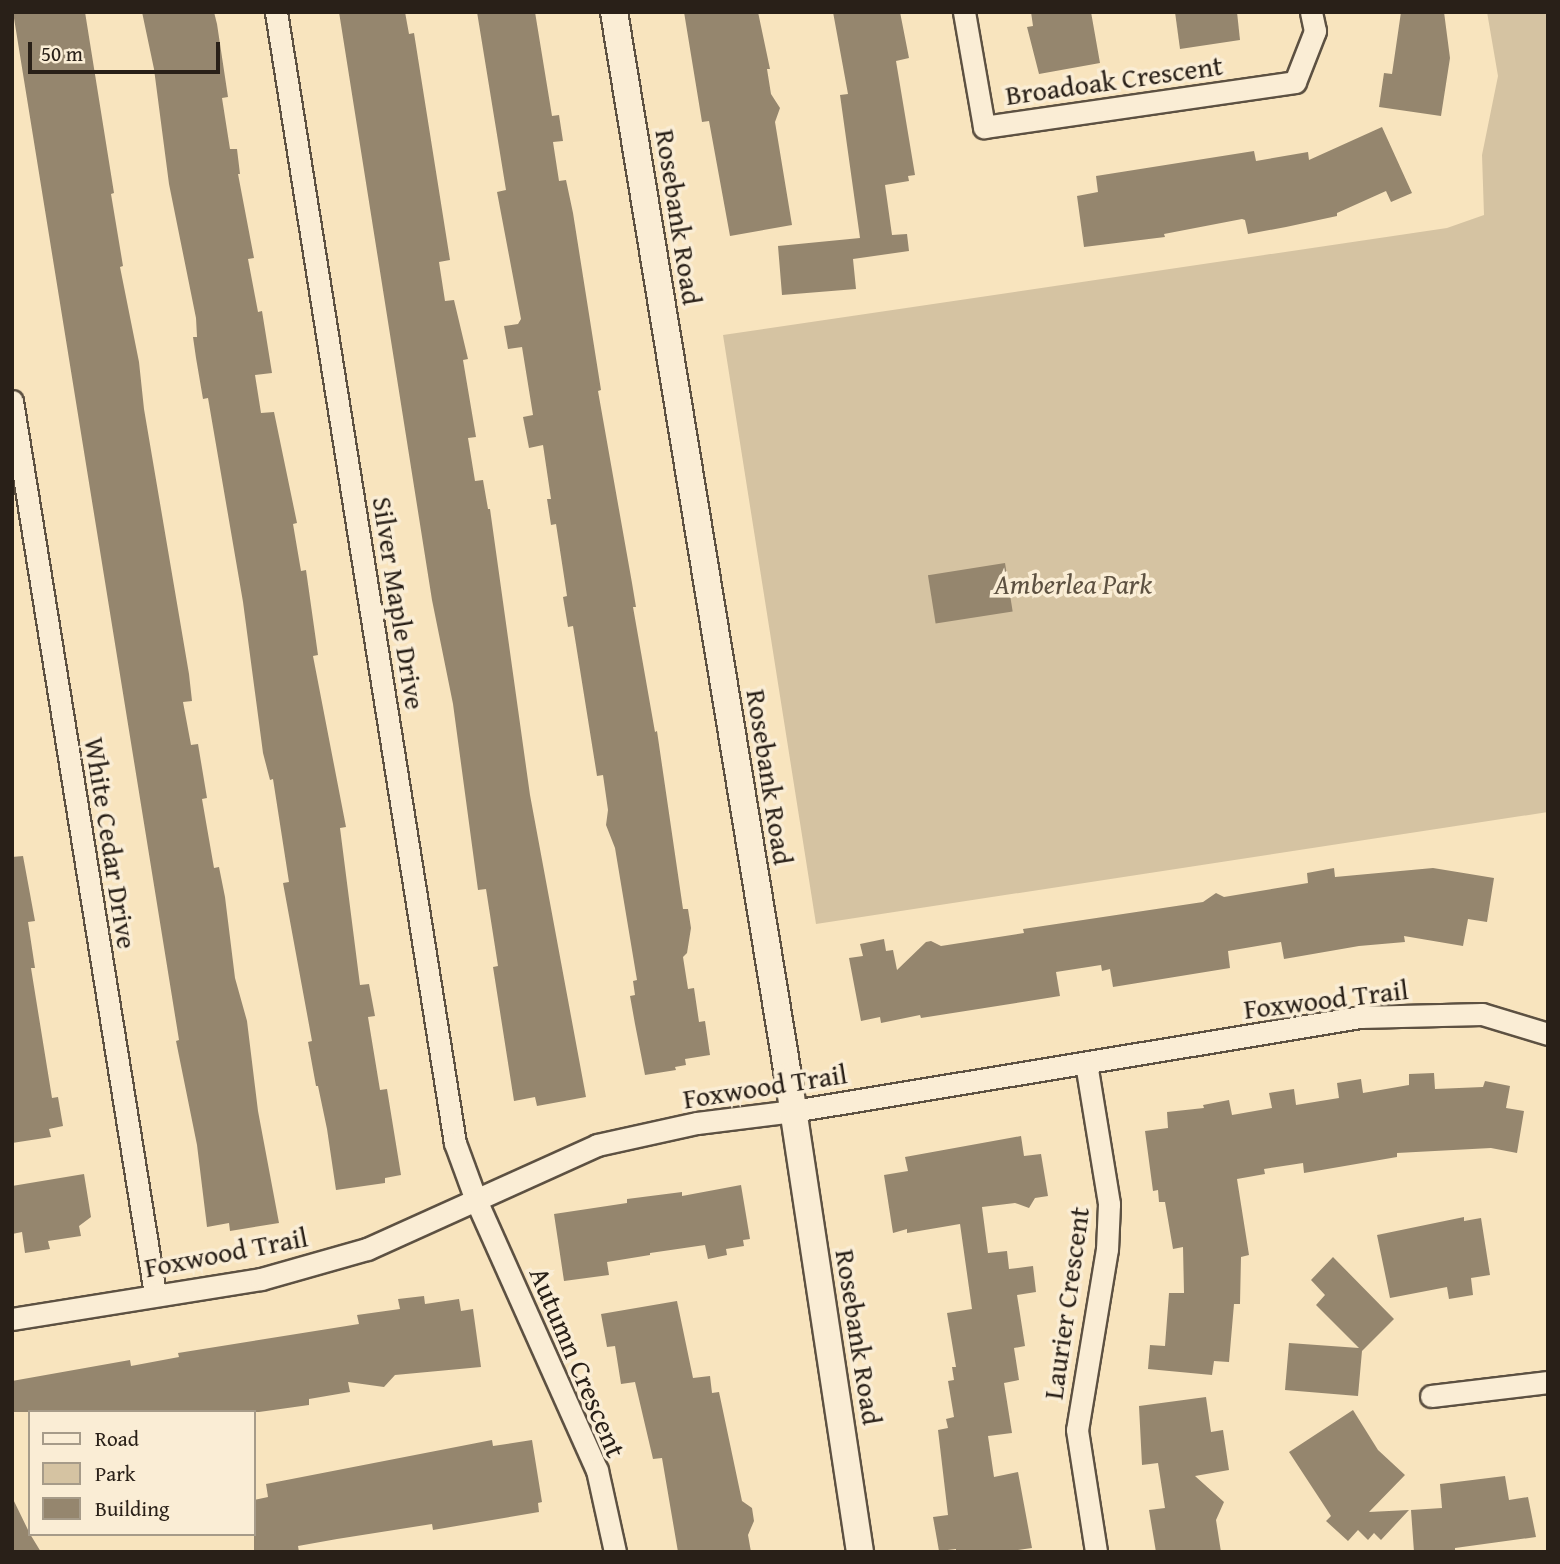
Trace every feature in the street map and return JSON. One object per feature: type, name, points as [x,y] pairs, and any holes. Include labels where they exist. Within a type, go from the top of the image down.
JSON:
[{"type":"street","name":"Silver Maple Drive","points":[[276,12],[455,1143],[476,1200]]},
{"type":"street","name":"Rosebank Road","points":[[614,12],[793,1111],[860,1552]]},
{"type":"street","name":"Broadoak Crescent","points":[[964,12],[984,127],[1295,82],[1315,30],[1311,12]]},
{"type":"street","name":"White Cedar Drive","points":[[12,401],[155,1294]]},
{"type":"street","name":"Foxwood Trail","points":[[12,1319],[261,1279],[367,1249],[597,1145],[697,1124],[793,1111],[1360,1017],[1482,1014],[1548,1034]]},
{"type":"street","name":"Laurier Crescent","points":[[1086,1063],[1109,1203],[1107,1249],[1077,1430],[1096,1552]]},
{"type":"street","name":"Autumn Crescent","points":[[476,1200],[597,1471],[615,1552]]},
{"type":"street","points":[[1431,1396],[1548,1382]]},
{"type":"green space","name":"Amberlea Park","points":[[1487,12],[1548,12],[1548,812],[816,924],[723,335],[1447,228],[1484,215],[1482,155],[1498,76]]},
{"type":"building","points":[[13,12],[85,12],[114,193],[111,194],[123,266],[120,267],[139,362],[144,409],[189,674],[192,701],[183,702],[191,745],[198,744],[207,798],[202,799],[214,868],[219,867],[225,897],[235,978],[247,1021],[258,1111],[279,1223],[230,1231],[229,1223],[207,1227],[197,1145],[176,1041],[179,1040]]},
{"type":"building","points":[[142,12],[214,12],[217,24],[228,97],[222,98],[230,149],[237,149],[238,174],[254,258],[248,259],[258,312],[262,311],[272,373],[255,375],[261,413],[274,412],[297,523],[293,524],[301,571],[306,570],[318,655],[313,656],[346,827],[340,828],[360,985],[369,984],[375,1016],[368,1017],[380,1090],[387,1089],[401,1175],[385,1178],[385,1183],[336,1190],[327,1129],[308,1042],[312,1041],[283,883],[289,882],[273,779],[270,780],[263,753],[243,602],[208,398],[203,399],[193,337],[197,337],[196,318],[169,184],[154,69]]},
{"type":"building","points":[[339,12],[405,12],[409,34],[414,33],[450,260],[439,262],[445,301],[454,300],[468,359],[463,360],[476,437],[468,438],[475,481],[483,480],[490,509],[530,795],[586,1097],[537,1106],[535,1097],[514,1101],[493,967],[498,966],[486,889],[478,890],[453,704],[432,600]]},
{"type":"building","points":[[477,12],[535,12],[552,116],[559,115],[563,141],[553,142],[559,181],[566,180],[573,213],[601,390],[598,391],[636,607],[633,607],[655,732],[657,731],[683,909],[688,909],[691,928],[687,953],[683,957],[688,989],[694,988],[699,1022],[705,1021],[710,1055],[685,1059],[686,1065],[675,1067],[676,1070],[645,1075],[630,996],[635,995],[633,981],[637,980],[615,848],[606,825],[608,810],[603,775],[597,776],[573,626],[568,627],[563,597],[567,596],[556,524],[551,525],[547,499],[551,499],[543,445],[529,448],[523,417],[533,415],[522,347],[508,349],[504,326],[518,324],[521,319],[497,192],[506,190]]},
{"type":"building","points":[[684,12],[758,12],[770,69],[767,69],[771,94],[780,108],[775,122],[792,225],[730,236],[709,121],[702,122]]},
{"type":"building","points":[[833,12],[900,12],[909,58],[896,61],[915,175],[908,176],[909,181],[885,185],[892,235],[907,234],[909,251],[853,259],[856,289],[782,295],[778,246],[860,238],[840,95],[848,94]]},
{"type":"building","points":[[1031,12],[1091,12],[1100,63],[1039,74],[1027,27],[1033,26]]},
{"type":"building","points":[[1175,12],[1237,12],[1240,40],[1180,49]]},
{"type":"building","points":[[1401,12],[1444,12],[1450,58],[1441,116],[1379,107],[1384,73],[1392,74]]},
{"type":"building","points":[[1382,127],[1412,193],[1391,202],[1386,191],[1337,213],[1337,216],[1286,227],[1248,234],[1245,220],[1242,219],[1164,234],[1165,237],[1084,247],[1077,196],[1098,192],[1096,176],[1254,151],[1256,161],[1308,152],[1309,160]]},
{"type":"building","points":[[1005,563],[1013,611],[936,624],[928,575]]},
{"type":"building","points":[[23,856],[35,921],[28,922],[35,968],[31,968],[52,1098],[58,1097],[63,1126],[49,1129],[51,1137],[12,1143],[12,857]]},
{"type":"building","points":[[1334,868],[1335,877],[1433,868],[1494,878],[1487,922],[1468,919],[1463,946],[1404,936],[1405,942],[1359,946],[1284,959],[1281,942],[1228,951],[1230,968],[1113,987],[1110,969],[1102,971],[1101,965],[1056,972],[1060,996],[921,1018],[920,1015],[881,1023],[880,1017],[861,1021],[849,958],[863,956],[860,944],[884,939],[886,951],[893,950],[897,970],[926,942],[931,941],[941,946],[1024,933],[1023,929],[1203,902],[1216,893],[1224,897],[1308,883],[1307,873]]},
{"type":"building","points":[[1434,1073],[1435,1089],[1483,1087],[1485,1081],[1510,1086],[1506,1108],[1524,1111],[1517,1153],[1491,1148],[1397,1153],[1397,1157],[1304,1173],[1303,1163],[1264,1169],[1265,1174],[1237,1179],[1249,1255],[1241,1257],[1240,1304],[1234,1304],[1229,1362],[1214,1361],[1212,1375],[1148,1369],[1150,1345],[1165,1346],[1169,1293],[1184,1293],[1183,1247],[1173,1249],[1165,1202],[1159,1202],[1158,1190],[1153,1191],[1145,1131],[1168,1128],[1167,1112],[1204,1108],[1203,1105],[1229,1100],[1232,1115],[1272,1108],[1269,1093],[1294,1089],[1296,1105],[1339,1098],[1337,1083],[1361,1079],[1363,1093],[1409,1085],[1409,1074]]},
{"type":"building","points":[[1021,1136],[1024,1156],[1041,1154],[1048,1196],[1035,1198],[1029,1208],[1015,1203],[982,1207],[988,1253],[1007,1251],[1009,1269],[1033,1266],[1036,1292],[1017,1295],[1025,1346],[1014,1348],[1019,1380],[1004,1383],[1012,1433],[988,1436],[994,1477],[1018,1472],[1032,1548],[1004,1552],[956,1552],[956,1549],[939,1551],[933,1517],[948,1515],[938,1430],[948,1428],[946,1419],[954,1417],[948,1381],[954,1380],[952,1367],[956,1367],[947,1313],[972,1309],[960,1224],[907,1233],[907,1229],[893,1233],[884,1175],[908,1171],[905,1157]]},
{"type":"building","points":[[84,1174],[91,1217],[79,1226],[81,1236],[48,1241],[50,1249],[25,1253],[22,1232],[12,1234],[12,1186]]},
{"type":"building","points":[[741,1185],[750,1239],[743,1240],[744,1246],[726,1249],[727,1255],[708,1259],[705,1245],[650,1253],[607,1262],[609,1275],[564,1281],[554,1214],[627,1203],[627,1199],[682,1192],[682,1196]]},
{"type":"building","points":[[1464,1217],[1464,1221],[1481,1218],[1490,1275],[1471,1278],[1473,1295],[1449,1299],[1447,1287],[1390,1298],[1377,1235]]},
{"type":"building","points":[[1333,1257],[1394,1319],[1362,1351],[1358,1396],[1285,1390],[1289,1343],[1359,1348],[1316,1305],[1325,1295],[1311,1280]]},
{"type":"building","points":[[424,1296],[425,1304],[459,1299],[461,1311],[473,1309],[481,1367],[395,1375],[384,1387],[348,1382],[350,1392],[309,1399],[309,1405],[259,1412],[12,1412],[12,1381],[130,1360],[131,1366],[179,1357],[178,1353],[359,1324],[357,1315],[400,1309],[398,1299]]},
{"type":"building","points":[[677,1301],[693,1378],[710,1376],[712,1393],[719,1392],[742,1501],[752,1508],[754,1521],[748,1535],[751,1552],[678,1552],[662,1458],[653,1459],[635,1382],[621,1384],[615,1346],[607,1347],[601,1314]]},
{"type":"building","points":[[1206,1397],[1211,1432],[1223,1430],[1229,1470],[1195,1476],[1224,1502],[1216,1520],[1221,1552],[1156,1552],[1149,1510],[1165,1508],[1158,1463],[1142,1465],[1139,1406]]},
{"type":"building","points":[[1353,1410],[1378,1450],[1405,1475],[1369,1512],[1409,1510],[1381,1540],[1374,1533],[1368,1540],[1358,1530],[1348,1541],[1326,1521],[1331,1516],[1289,1452]]},
{"type":"building","points":[[492,1440],[493,1446],[532,1440],[542,1502],[538,1503],[539,1512],[433,1530],[432,1524],[337,1539],[298,1546],[299,1552],[254,1552],[256,1500],[268,1497],[266,1484]]},
{"type":"building","points":[[1505,1476],[1509,1500],[1528,1497],[1536,1537],[1455,1548],[1455,1552],[1414,1552],[1411,1510],[1442,1508],[1440,1484]]},
{"type":"building","points":[[12,1497],[28,1530],[28,1536],[31,1536],[41,1552],[12,1552]]}]
